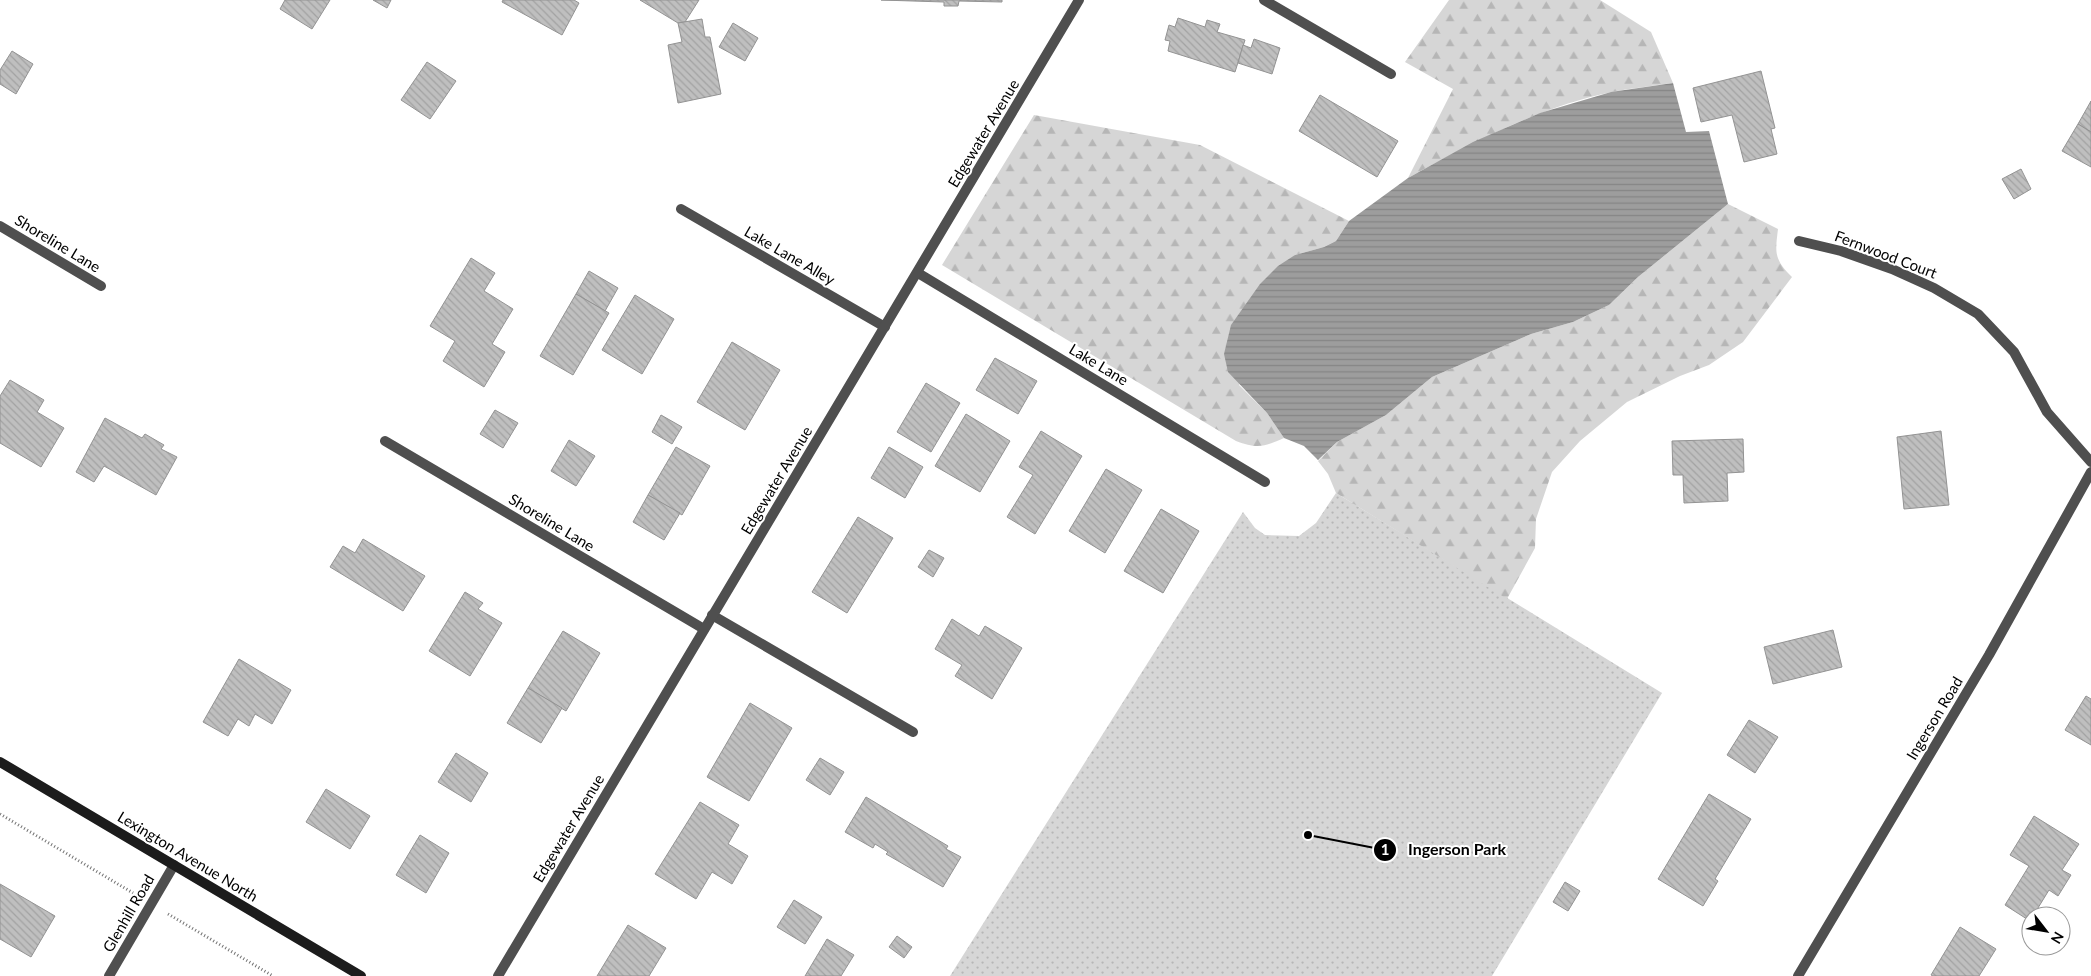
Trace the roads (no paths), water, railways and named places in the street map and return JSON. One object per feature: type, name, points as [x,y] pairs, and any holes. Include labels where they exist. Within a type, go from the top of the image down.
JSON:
[{"type":"main road","name":"Lexington Avenue North","points":[[0,762],[361,976]]},
{"type":"street","name":"Edgewater Avenue","points":[[498,976],[1079,0]]},
{"type":"street","points":[[1264,0],[1391,74]]},
{"type":"street","name":"Lake Lane Alley","points":[[681,209],[885,327]]},
{"type":"street","name":"Shoreline Lane","points":[[0,226],[101,286]]},
{"type":"street","name":"Fernwood Court","points":[[1800,241],[1840,251],[1892,269],[1934,288],[1978,314],[2014,352],[2047,412],[2091,462]]},
{"type":"street","name":"Lake Lane","points":[[918,273],[1265,482]]},
{"type":"street","name":"Shoreline Lane","points":[[385,441],[704,629]]},
{"type":"street","name":"Ingerson Road","points":[[1798,976],[1988,655],[2091,472]]},
{"type":"street","points":[[712,615],[913,732]]},
{"type":"street","name":"Glenhill Road","points":[[109,976],[174,865]]},
{"type":"place","name":"Ingerson Park","points":[[1308,835]]}]
